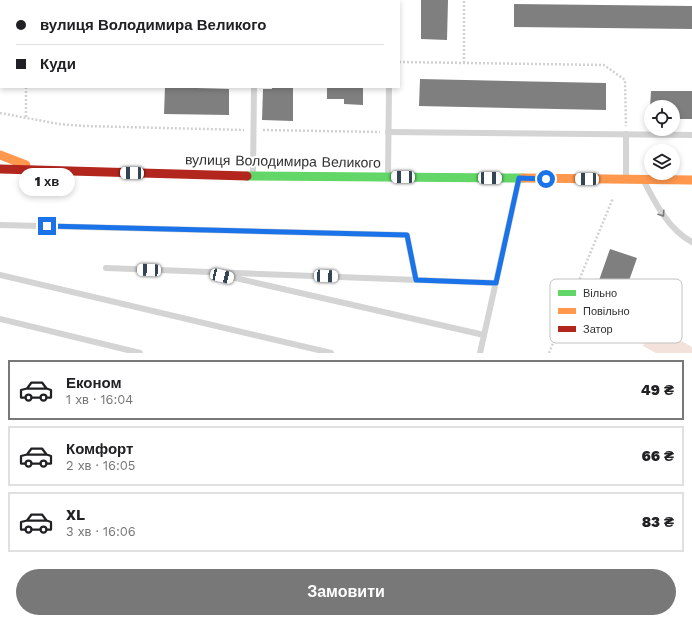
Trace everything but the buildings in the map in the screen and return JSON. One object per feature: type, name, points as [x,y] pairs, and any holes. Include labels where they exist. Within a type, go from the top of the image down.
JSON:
[{"type":"street","name":"вулиця Володимира Великого","points":[[0,155],[42,171]]},
{"type":"street","name":"вулиця Володимира Великого","points":[[0,169],[253,176],[644,180]]},
{"type":"street","name":"вулиця Володимира Великого","points":[[680,180],[692,180]]},
{"type":"lane","points":[[253,176],[254,88]]},
{"type":"lane","points":[[388,177],[389,88]]},
{"type":"lane","points":[[388,132],[692,135]]},
{"type":"lane","points":[[626,134],[626,179]]},
{"type":"lane","points":[[480,353],[519,178]]},
{"type":"lane","points":[[644,180],[653,200],[665,218],[685,238],[692,242]]},
{"type":"lane","points":[[0,224],[407,235],[416,280]]},
{"type":"lane","points":[[106,268],[496,283]]},
{"type":"lane","points":[[207,272],[484,335]]},
{"type":"lane","points":[[0,275],[331,353]]},
{"type":"lane","points":[[0,319],[140,353]]},
{"type":"path","points":[[464,0],[464,63]]},
{"type":"path","points":[[400,62],[604,65],[625,80],[626,134]]},
{"type":"path","points":[[26,88],[26,119]]},
{"type":"path","points":[[0,113],[26,119],[84,126],[388,132]]},
{"type":"path","points":[[580,279],[613,198]]},
{"type":"path","points":[[549,353],[553,343]]},
{"type":"shaded area","points":[[682,341],[692,347],[692,353],[656,353],[643,346],[645,343],[682,343]]},
{"type":"traffic: fast","points":[[247,176],[523,178]]},
{"type":"traffic: slow","points":[[0,155],[26,165]]},
{"type":"traffic: slow","points":[[523,178],[692,180]]},
{"type":"traffic: jam","points":[[0,169],[247,176]]},
{"type":"route","points":[[47,226],[407,235],[416,280],[496,283],[517,195],[519,178],[546,179]]}]
